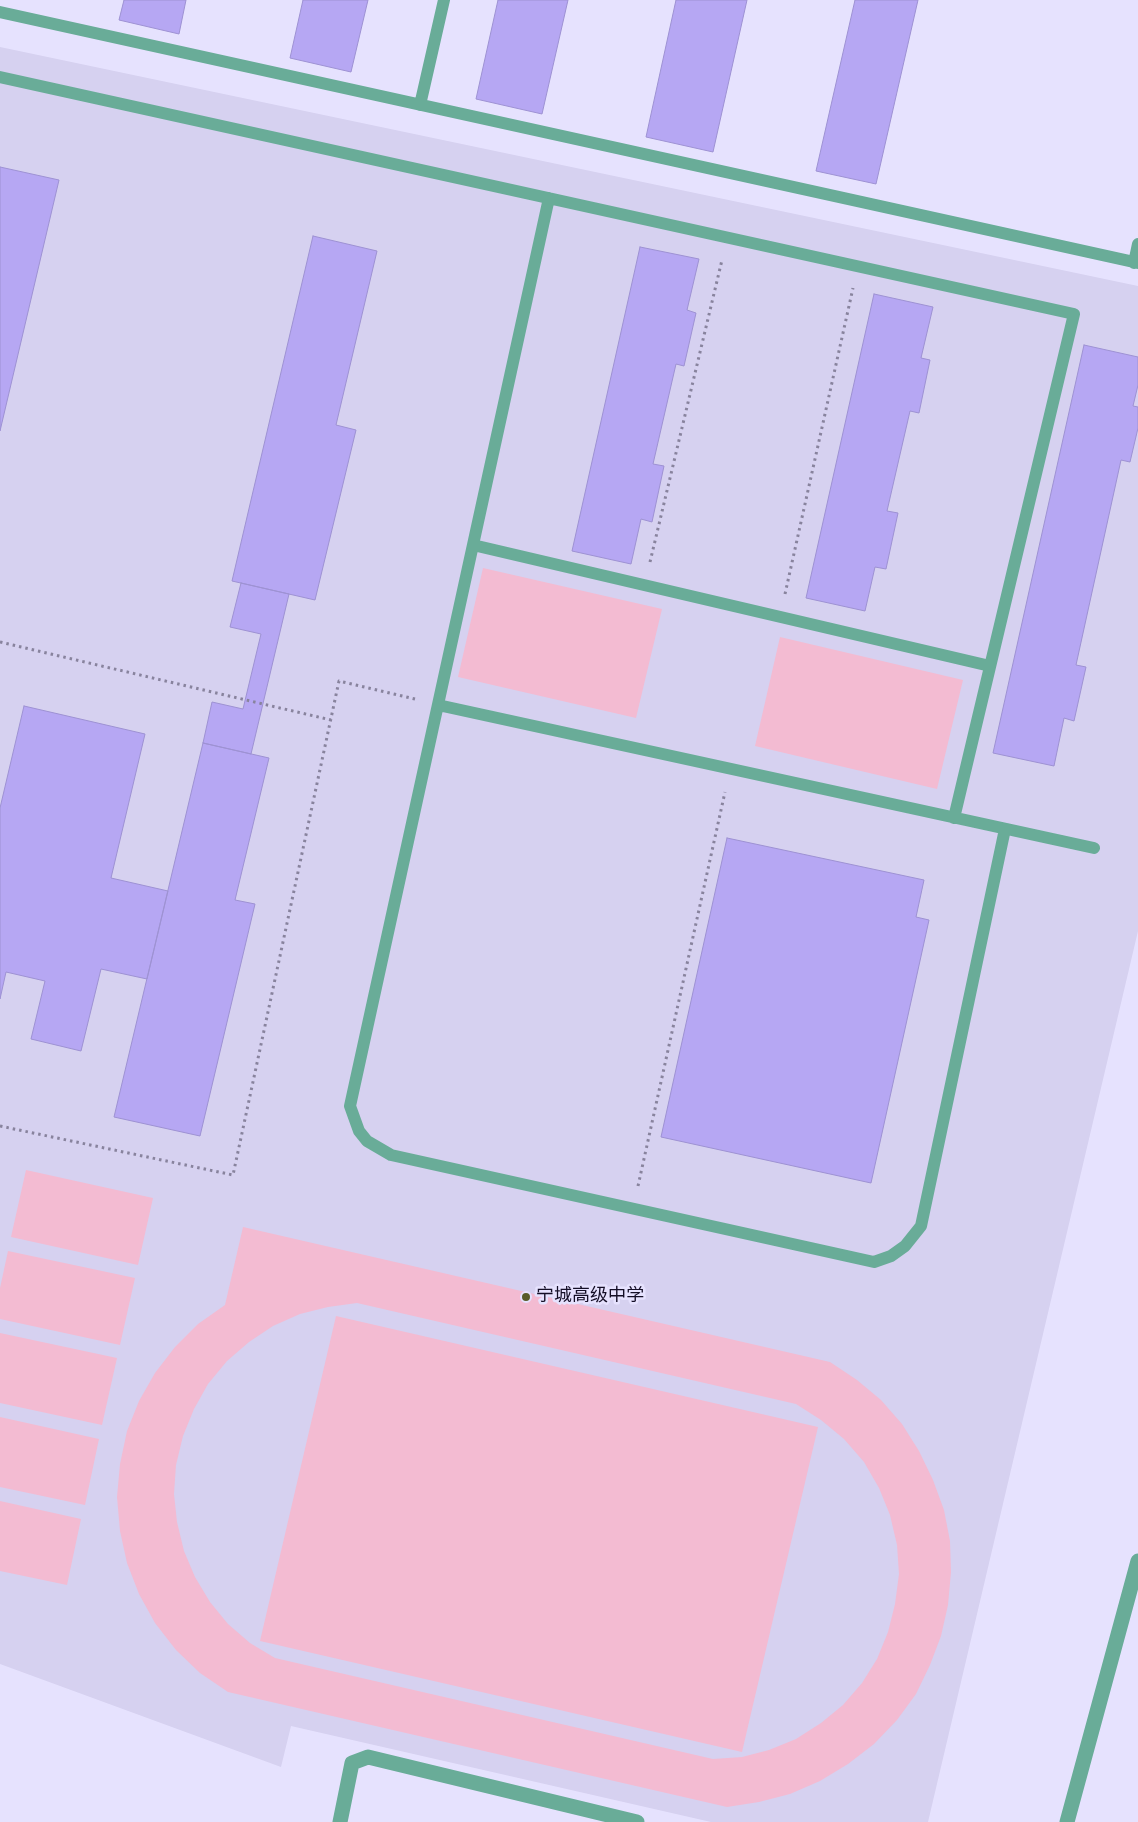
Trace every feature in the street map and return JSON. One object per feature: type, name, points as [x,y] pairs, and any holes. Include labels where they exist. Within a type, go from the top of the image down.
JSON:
[{"type":"street","points":[[1067,1822],[1138,1561]]},
{"type":"street","points":[[340,1822],[352,1763],[368,1756],[637,1822]]},
{"type":"lane","points":[[420,105],[444,0]]},
{"type":"lane","points":[[0,12],[1136,263],[1138,244]]},
{"type":"lane","points":[[0,77],[1074,314],[954,818]]},
{"type":"lane","points":[[549,198],[350,1106],[353,1119],[367,1141],[391,1155],[874,1262],[891,1256],[906,1246],[921,1226],[1004,829]]},
{"type":"lane","points":[[473,544],[990,666]]},
{"type":"lane","points":[[438,705],[1094,848]]},
{"type":"path","points":[[645,585],[727,238]]},
{"type":"path","points":[[780,616],[858,266]]},
{"type":"path","points":[[0,642],[330,720]]},
{"type":"path","points":[[0,1126],[233,1175],[339,681],[438,705]]},
{"type":"path","points":[[633,1208],[730,769]]},
{"type":"shaded area","name":"宁城高级中学","points":[[0,47],[1138,286],[1138,931],[928,1822],[711,1822],[291,1726],[281,1767],[0,1664]]},
{"type":"shaded area","points":[[483,568],[662,609],[636,718],[458,677]]},
{"type":"shaded area","points":[[780,637],[963,680],[937,789],[755,746]]},
{"type":"shaded area","points":[[26,1170],[153,1198],[138,1265],[11,1237]]},
{"type":"shaded area","points":[[243,1227],[830,1362],[857,1380],[881,1400],[902,1424],[919,1451],[933,1480],[944,1510],[950,1541],[951,1572],[948,1605],[941,1636],[916,1694],[897,1720],[874,1744],[848,1764],[820,1781],[790,1794],[759,1802],[727,1807],[228,1692],[200,1673],[176,1650],[155,1623],[139,1594],[127,1563],[120,1531],[117,1497],[120,1464],[127,1431],[139,1401],[155,1373],[175,1347],[198,1324],[225,1305]],"holes":[[[357,1303],[796,1404],[821,1420],[844,1439],[864,1462],[879,1488],[890,1515],[897,1545],[899,1574],[895,1604],[888,1632],[877,1659],[862,1683],[843,1705],[821,1723],[796,1739],[769,1750],[742,1757],[713,1759],[275,1658],[250,1643],[228,1624],[210,1602],[195,1577],[184,1551],[177,1522],[174,1494],[176,1465],[183,1436],[194,1409],[208,1384],[227,1361],[249,1342],[273,1326],[300,1314],[328,1307]]]},
{"type":"shaded area","points":[[8,1251],[135,1278],[120,1345],[0,1319],[0,1288]]},
{"type":"shaded area","points":[[336,1316],[818,1427],[742,1752],[260,1641]]},
{"type":"shaded area","points":[[0,1333],[117,1358],[102,1425],[0,1403]]},
{"type":"shaded area","points":[[0,1417],[99,1439],[85,1505],[0,1487]]},
{"type":"shaded area","points":[[0,1501],[81,1519],[67,1585],[0,1571]]},
{"type":"building","points":[[124,0],[186,0],[179,34],[119,20]]},
{"type":"building","points":[[303,0],[368,0],[351,72],[290,58]]},
{"type":"building","points":[[498,0],[568,0],[542,114],[476,99]]},
{"type":"building","points":[[676,0],[747,0],[713,152],[646,137]]},
{"type":"building","points":[[855,0],[918,0],[876,184],[816,171]]},
{"type":"building","points":[[0,167],[59,180],[0,431]]},
{"type":"building","points":[[313,236],[377,251],[336,425],[356,430],[315,600],[232,581]]},
{"type":"building","points":[[640,247],[699,259],[687,310],[696,313],[684,366],[676,364],[653,464],[664,466],[652,522],[641,519],[631,564],[572,551]]},
{"type":"building","points":[[874,294],[933,307],[921,358],[930,360],[919,413],[910,411],[887,511],[898,513],[886,569],[875,567],[865,611],[806,598]]},
{"type":"building","points":[[1084,345],[1138,357],[1138,385],[1133,406],[1138,407],[1138,428],[1130,462],[1121,460],[1076,665],[1086,667],[1074,721],[1064,718],[1054,766],[993,753]]},
{"type":"building","points":[[241,583],[289,594],[251,754],[203,743],[212,702],[243,709],[261,634],[230,627]]},
{"type":"building","points":[[24,706],[145,734],[111,878],[168,891],[147,979],[101,969],[81,1051],[31,1039],[45,981],[6,972],[0,999],[0,808]]},
{"type":"building","points":[[203,743],[269,758],[235,900],[255,904],[200,1136],[114,1117]]},
{"type":"building","points":[[727,838],[924,880],[916,917],[929,920],[871,1183],[661,1137]]},
{"type":"place","name":"宁城高级中学","points":[[526,1297]]}]
